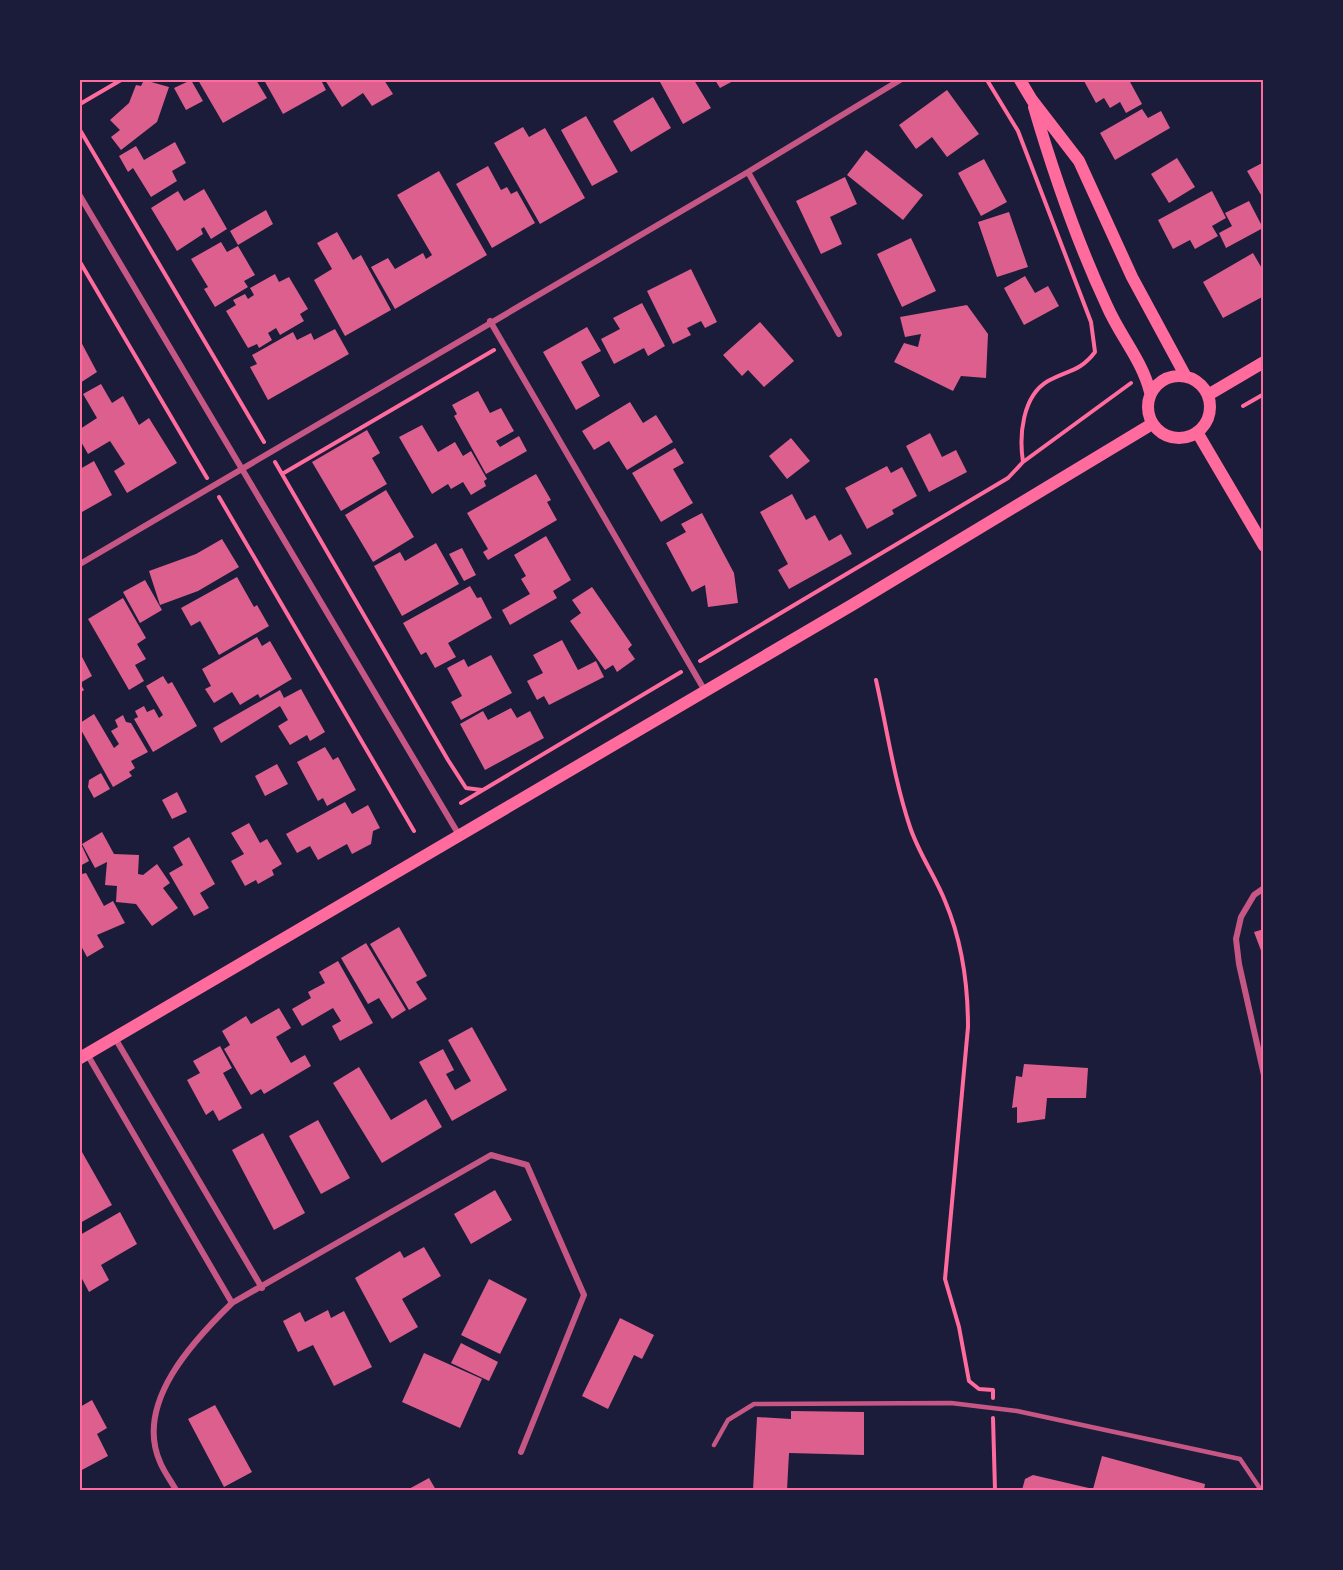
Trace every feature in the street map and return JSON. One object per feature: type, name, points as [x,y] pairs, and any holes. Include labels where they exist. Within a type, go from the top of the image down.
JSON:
[{"type":"main road","points":[[1020,80],[1032,100],[1078,161],[1132,277],[1185,375],[1203,386],[1208,395],[1209,416],[1197,432],[1178,438],[1168,436],[1152,424],[1147,409],[1150,392],[1145,372],[1103,297],[1053,173],[1032,100]]},
{"type":"main road","points":[[1208,395],[1263,362]]},
{"type":"main road","points":[[1150,392],[1165,378],[1185,375]]},
{"type":"main road","points":[[83,1056],[705,691],[1152,424]]},
{"type":"main road","points":[[1197,432],[1263,546]]},
{"type":"street","points":[[80,564],[490,321],[748,172],[900,80]]},
{"type":"street","points":[[748,172],[839,334]]},
{"type":"street","points":[[80,196],[459,835]]},
{"type":"street","points":[[490,321],[705,691]]},
{"type":"street","points":[[1263,888],[1254,895],[1241,917],[1236,939],[1239,964],[1263,1075]]},
{"type":"street","points":[[115,1038],[262,1288]]},
{"type":"street","points":[[83,1056],[232,1303]]},
{"type":"street","points":[[176,1491],[159,1461],[155,1432],[157,1407],[168,1380],[210,1324],[232,1303],[262,1288],[491,1155],[528,1165],[584,1295],[521,1452]]},
{"type":"lane","points":[[714,1445],[728,1420],[754,1404],[951,1403],[1017,1411],[1240,1459],[1261,1491]]},
{"type":"path","points":[[80,104],[121,80]]},
{"type":"path","points":[[987,80],[1018,131],[1091,322],[1095,352],[1086,365],[1047,381],[1034,394],[1025,416],[1020,442],[1023,462]]},
{"type":"path","points":[[80,130],[270,452],[365,621],[389,656],[466,788],[463,802],[989,491],[1008,478],[1023,462],[1136,379]]},
{"type":"path","points":[[80,262],[213,485],[414,831]]},
{"type":"path","points":[[282,474],[502,345]]},
{"type":"path","points":[[1243,406],[1263,394]]},
{"type":"path","points":[[876,680],[899,789],[910,827],[922,861],[945,901],[957,935],[963,965],[968,1027],[945,1280],[959,1327],[969,1381],[979,1389],[993,1390],[995,1491]]},
{"type":"path","points":[[466,788],[483,790]]},
{"type":"building","points":[[144,80],[169,87],[157,122],[121,150],[111,137],[120,130],[110,120],[129,103],[136,85],[141,86]]},
{"type":"building","points":[[191,80],[203,101],[186,110],[174,88]]},
{"type":"building","points":[[198,80],[256,80],[267,98],[223,123]]},
{"type":"building","points":[[264,80],[321,80],[326,90],[283,114]]},
{"type":"building","points":[[325,80],[384,80],[393,94],[372,106],[363,93],[342,107]]},
{"type":"building","points":[[694,80],[711,108],[683,124],[660,82]]},
{"type":"building","points":[[715,80],[735,80],[720,88]]},
{"type":"building","points":[[1129,80],[1142,104],[1126,113],[1120,102],[1110,108],[1104,98],[1096,103],[1084,81]]},
{"type":"building","points":[[947,90],[979,134],[947,157],[932,137],[916,149],[899,125]]},
{"type":"building","points":[[653,97],[671,128],[631,152],[613,121]]},
{"type":"building","points":[[1142,109],[1148,118],[1161,111],[1170,128],[1115,160],[1100,133]]},
{"type":"building","points":[[586,116],[618,172],[592,186],[561,130]]},
{"type":"building","points":[[523,127],[529,137],[545,128],[585,198],[540,224],[494,143]]},
{"type":"building","points":[[175,142],[186,163],[172,171],[177,181],[151,197],[133,168],[128,172],[119,156],[136,146],[144,160]]},
{"type":"building","points":[[866,150],[923,195],[903,220],[847,175]]},
{"type":"building","points":[[1177,158],[1195,187],[1169,203],[1151,174]]},
{"type":"building","points":[[984,159],[1007,202],[981,216],[958,173]]},
{"type":"building","points":[[1264,162],[1264,200],[1247,171]]},
{"type":"building","points":[[488,166],[501,190],[507,187],[511,194],[517,191],[535,223],[492,248],[456,184]]},
{"type":"building","points":[[439,171],[487,255],[395,309],[371,267],[388,258],[395,269],[423,253],[426,259],[432,255],[397,195]]},
{"type":"building","points":[[845,177],[857,204],[830,217],[842,244],[821,254],[796,201]]},
{"type":"building","points":[[204,189],[227,229],[211,239],[204,227],[201,229],[203,234],[177,251],[151,208],[178,191],[184,201]]},
{"type":"building","points":[[1212,191],[1226,218],[1212,226],[1218,236],[1195,249],[1190,240],[1173,249],[1158,220]]},
{"type":"building","points":[[1249,201],[1263,228],[1226,248],[1219,233],[1232,226],[1225,213]]},
{"type":"building","points":[[266,210],[273,224],[238,245],[230,231]]},
{"type":"building","points":[[1009,212],[1028,267],[997,277],[978,222]]},
{"type":"building","points":[[337,232],[353,260],[361,255],[391,310],[345,336],[314,280],[332,269],[317,243]]},
{"type":"building","points":[[911,238],[936,291],[902,307],[877,254]]},
{"type":"building","points":[[221,242],[227,252],[238,246],[255,275],[244,281],[248,287],[215,307],[204,289],[208,287],[191,259]]},
{"type":"building","points":[[1253,253],[1264,272],[1264,296],[1223,318],[1203,282]]},
{"type":"building","points":[[691,269],[717,322],[705,328],[701,321],[687,328],[691,335],[673,344],[647,291]]},
{"type":"building","points":[[275,274],[279,282],[289,277],[308,309],[300,314],[304,321],[280,335],[276,328],[268,333],[272,340],[259,348],[257,344],[248,348],[226,311],[236,305],[233,300],[245,294],[248,299],[254,295],[250,288]]},
{"type":"building","points":[[1025,276],[1035,293],[1048,286],[1059,306],[1024,325],[1004,288]]},
{"type":"building","points":[[642,303],[665,346],[648,356],[644,348],[614,364],[601,339],[620,329],[613,318]]},
{"type":"building","points":[[967,305],[988,334],[986,378],[961,376],[953,391],[894,362],[904,343],[918,347],[921,334],[905,337],[900,317]]},
{"type":"building","points":[[760,322],[794,361],[764,387],[748,370],[742,376],[723,355]]},
{"type":"building","points":[[587,327],[601,351],[581,362],[600,396],[576,410],[543,352]]},
{"type":"building","points":[[335,329],[349,354],[268,400],[250,367],[257,364],[252,355],[293,332],[297,340],[311,333],[314,340]]},
{"type":"building","points":[[80,340],[97,372],[80,383]]},
{"type":"building","points":[[101,384],[112,403],[123,396],[139,425],[149,418],[177,463],[127,493],[114,471],[125,464],[110,441],[88,454],[80,440],[80,429],[97,418],[83,394]]},
{"type":"building","points":[[478,391],[490,413],[501,408],[514,431],[496,441],[500,447],[519,436],[527,451],[486,474],[454,416],[457,414],[452,405]]},
{"type":"building","points":[[630,402],[643,423],[656,415],[673,442],[627,470],[609,441],[594,450],[582,431]]},
{"type":"building","points":[[422,425],[438,452],[455,442],[463,456],[471,451],[487,479],[484,481],[486,486],[471,495],[463,482],[451,489],[448,484],[432,494],[399,437]]},
{"type":"building","points":[[367,430],[380,453],[372,458],[387,484],[341,511],[312,462]]},
{"type":"building","points":[[930,433],[942,457],[956,450],[967,472],[929,492],[906,446]]},
{"type":"building","points":[[791,438],[810,461],[787,479],[769,456]]},
{"type":"building","points":[[675,448],[684,463],[673,469],[693,503],[661,522],[632,473]]},
{"type":"building","points":[[94,461],[112,495],[82,512],[80,469]]},
{"type":"building","points":[[887,466],[891,473],[902,467],[917,496],[892,510],[894,514],[867,529],[845,488]]},
{"type":"building","points":[[536,474],[551,500],[547,502],[557,520],[488,560],[483,552],[488,549],[467,513]]},
{"type":"building","points":[[386,490],[414,537],[373,562],[345,515]]},
{"type":"building","points":[[792,494],[806,520],[815,515],[829,541],[841,534],[852,554],[789,589],[778,570],[788,564],[760,512]]},
{"type":"building","points":[[702,513],[734,573],[738,603],[708,607],[705,585],[692,592],[666,543],[686,532],[681,524]]},
{"type":"building","points":[[546,536],[571,580],[553,591],[557,598],[510,625],[502,610],[530,594],[521,579],[526,576],[514,555]]},
{"type":"building","points":[[222,539],[239,567],[198,591],[160,605],[149,571],[196,554]]},
{"type":"building","points":[[436,543],[459,584],[402,616],[374,566],[400,552],[405,561]]},
{"type":"building","points":[[462,548],[476,575],[464,581],[449,554]]},
{"type":"building","points":[[237,577],[254,607],[257,605],[269,626],[219,655],[200,621],[191,626],[181,608]]},
{"type":"building","points":[[145,580],[162,610],[140,623],[123,592]]},
{"type":"building","points":[[470,586],[477,598],[481,597],[492,618],[448,643],[456,657],[435,668],[426,652],[421,655],[403,623]]},
{"type":"building","points":[[592,587],[632,645],[628,649],[635,659],[617,672],[613,665],[605,670],[570,621],[581,613],[572,600]]},
{"type":"building","points":[[123,598],[146,638],[137,644],[146,659],[135,665],[144,681],[129,690],[88,619]]},
{"type":"building","points":[[257,637],[262,646],[270,641],[292,679],[260,698],[258,694],[240,705],[232,692],[214,703],[205,689],[211,686],[202,669]]},
{"type":"building","points":[[562,640],[578,670],[596,661],[604,677],[549,705],[544,696],[537,700],[527,681],[543,673],[533,655]]},
{"type":"building","points":[[80,653],[92,676],[80,683]]},
{"type":"building","points":[[491,655],[512,693],[461,720],[451,702],[462,696],[447,668],[464,659],[468,667]]},
{"type":"building","points":[[163,676],[168,684],[172,682],[197,726],[153,752],[134,719],[138,717],[135,711],[144,706],[147,712],[154,709],[159,718],[163,715],[146,686]]},
{"type":"building","points":[[301,689],[325,732],[310,741],[307,735],[290,745],[278,726],[288,720],[280,706],[221,743],[213,728],[280,690],[284,698]]},
{"type":"building","points":[[511,708],[517,718],[530,711],[544,738],[485,770],[460,724],[483,711],[488,720]]},
{"type":"building","points":[[94,714],[114,748],[119,744],[111,731],[118,727],[115,720],[123,715],[126,722],[131,723],[148,752],[131,761],[135,768],[129,772],[132,776],[113,787],[80,728],[80,723]]},
{"type":"building","points":[[325,747],[333,760],[338,757],[356,790],[327,806],[323,798],[318,801],[297,762]]},
{"type":"building","points":[[277,764],[288,784],[265,796],[255,776]]},
{"type":"building","points":[[101,773],[110,789],[94,798],[88,787],[89,780]]},
{"type":"building","points":[[177,792],[187,812],[172,819],[162,800]]},
{"type":"building","points":[[345,802],[352,814],[368,805],[380,828],[373,831],[371,844],[352,854],[347,844],[318,860],[310,846],[297,853],[286,834]]},
{"type":"building","points":[[249,823],[260,843],[267,839],[282,864],[272,870],[274,875],[258,884],[256,880],[245,886],[231,861],[244,854],[231,833]]},
{"type":"building","points":[[102,832],[114,854],[139,855],[138,874],[143,875],[157,864],[170,883],[163,888],[178,908],[152,926],[136,904],[116,902],[117,886],[105,885],[107,862],[95,868],[82,844]]},
{"type":"building","points":[[189,837],[215,884],[200,893],[209,908],[194,916],[169,873],[183,865],[173,847]]},
{"type":"building","points":[[80,842],[89,861],[80,866]]},
{"type":"building","points":[[80,869],[82,874],[86,873],[104,906],[113,901],[125,923],[97,935],[104,947],[87,957],[80,944]]},
{"type":"building","points":[[399,927],[427,976],[416,982],[427,999],[409,1010],[370,944]]},
{"type":"building","points":[[1264,929],[1264,956],[1263,956],[1254,932]]},
{"type":"building","points":[[366,943],[406,1010],[392,1019],[379,998],[368,1004],[341,958]]},
{"type":"building","points":[[338,961],[373,1023],[340,1041],[332,1026],[341,1021],[333,1008],[302,1026],[292,1009],[311,998],[308,992],[325,983],[319,972]]},
{"type":"building","points":[[279,1008],[291,1028],[276,1037],[291,1063],[305,1055],[311,1066],[264,1094],[261,1089],[251,1095],[224,1049],[230,1045],[222,1031],[246,1016],[251,1024]]},
{"type":"building","points":[[472,1027],[507,1090],[452,1121],[419,1062],[443,1049],[454,1070],[446,1074],[455,1090],[471,1081],[448,1040]]},
{"type":"building","points":[[220,1046],[232,1068],[223,1073],[242,1108],[219,1121],[213,1110],[206,1115],[187,1080],[200,1073],[193,1061]]},
{"type":"building","points":[[1024,1064],[1088,1068],[1086,1098],[1047,1098],[1045,1119],[1017,1123],[1017,1107],[1012,1108],[1016,1076],[1022,1077]]},
{"type":"building","points":[[359,1067],[391,1120],[426,1099],[442,1127],[382,1163],[333,1083]]},
{"type":"building","points":[[318,1120],[350,1178],[321,1194],[289,1136]]},
{"type":"building","points":[[263,1133],[305,1213],[274,1230],[232,1150]]},
{"type":"building","points":[[82,1152],[112,1205],[80,1223],[80,1153]]},
{"type":"building","points":[[495,1190],[512,1220],[471,1244],[454,1214]]},
{"type":"building","points":[[120,1212],[137,1244],[101,1265],[109,1280],[89,1292],[80,1275],[80,1235]]},
{"type":"building","points":[[424,1247],[441,1276],[402,1299],[418,1327],[390,1343],[355,1278],[400,1251],[404,1258]]},
{"type":"building","points":[[489,1279],[527,1299],[500,1354],[461,1335]]},
{"type":"building","points":[[328,1310],[331,1318],[344,1311],[372,1367],[334,1386],[313,1345],[298,1352],[283,1321],[300,1312],[305,1322]]},
{"type":"building","points":[[620,1318],[654,1335],[642,1359],[634,1355],[608,1409],[582,1396]]},
{"type":"building","points":[[461,1343],[498,1362],[489,1381],[451,1363]]},
{"type":"building","points":[[424,1353],[482,1379],[460,1428],[402,1402]]},
{"type":"building","points":[[92,1400],[107,1428],[97,1434],[108,1456],[80,1471],[80,1407]]},
{"type":"building","points":[[215,1405],[252,1472],[224,1487],[188,1419]]},
{"type":"building","points":[[791,1411],[864,1412],[864,1455],[789,1453],[787,1490],[753,1490],[757,1417],[791,1419]]},
{"type":"building","points":[[1102,1456],[1205,1484],[1204,1490],[1022,1490],[1025,1479],[1033,1475],[1093,1489]]},
{"type":"building","points":[[429,1478],[436,1490],[407,1490]]}]
